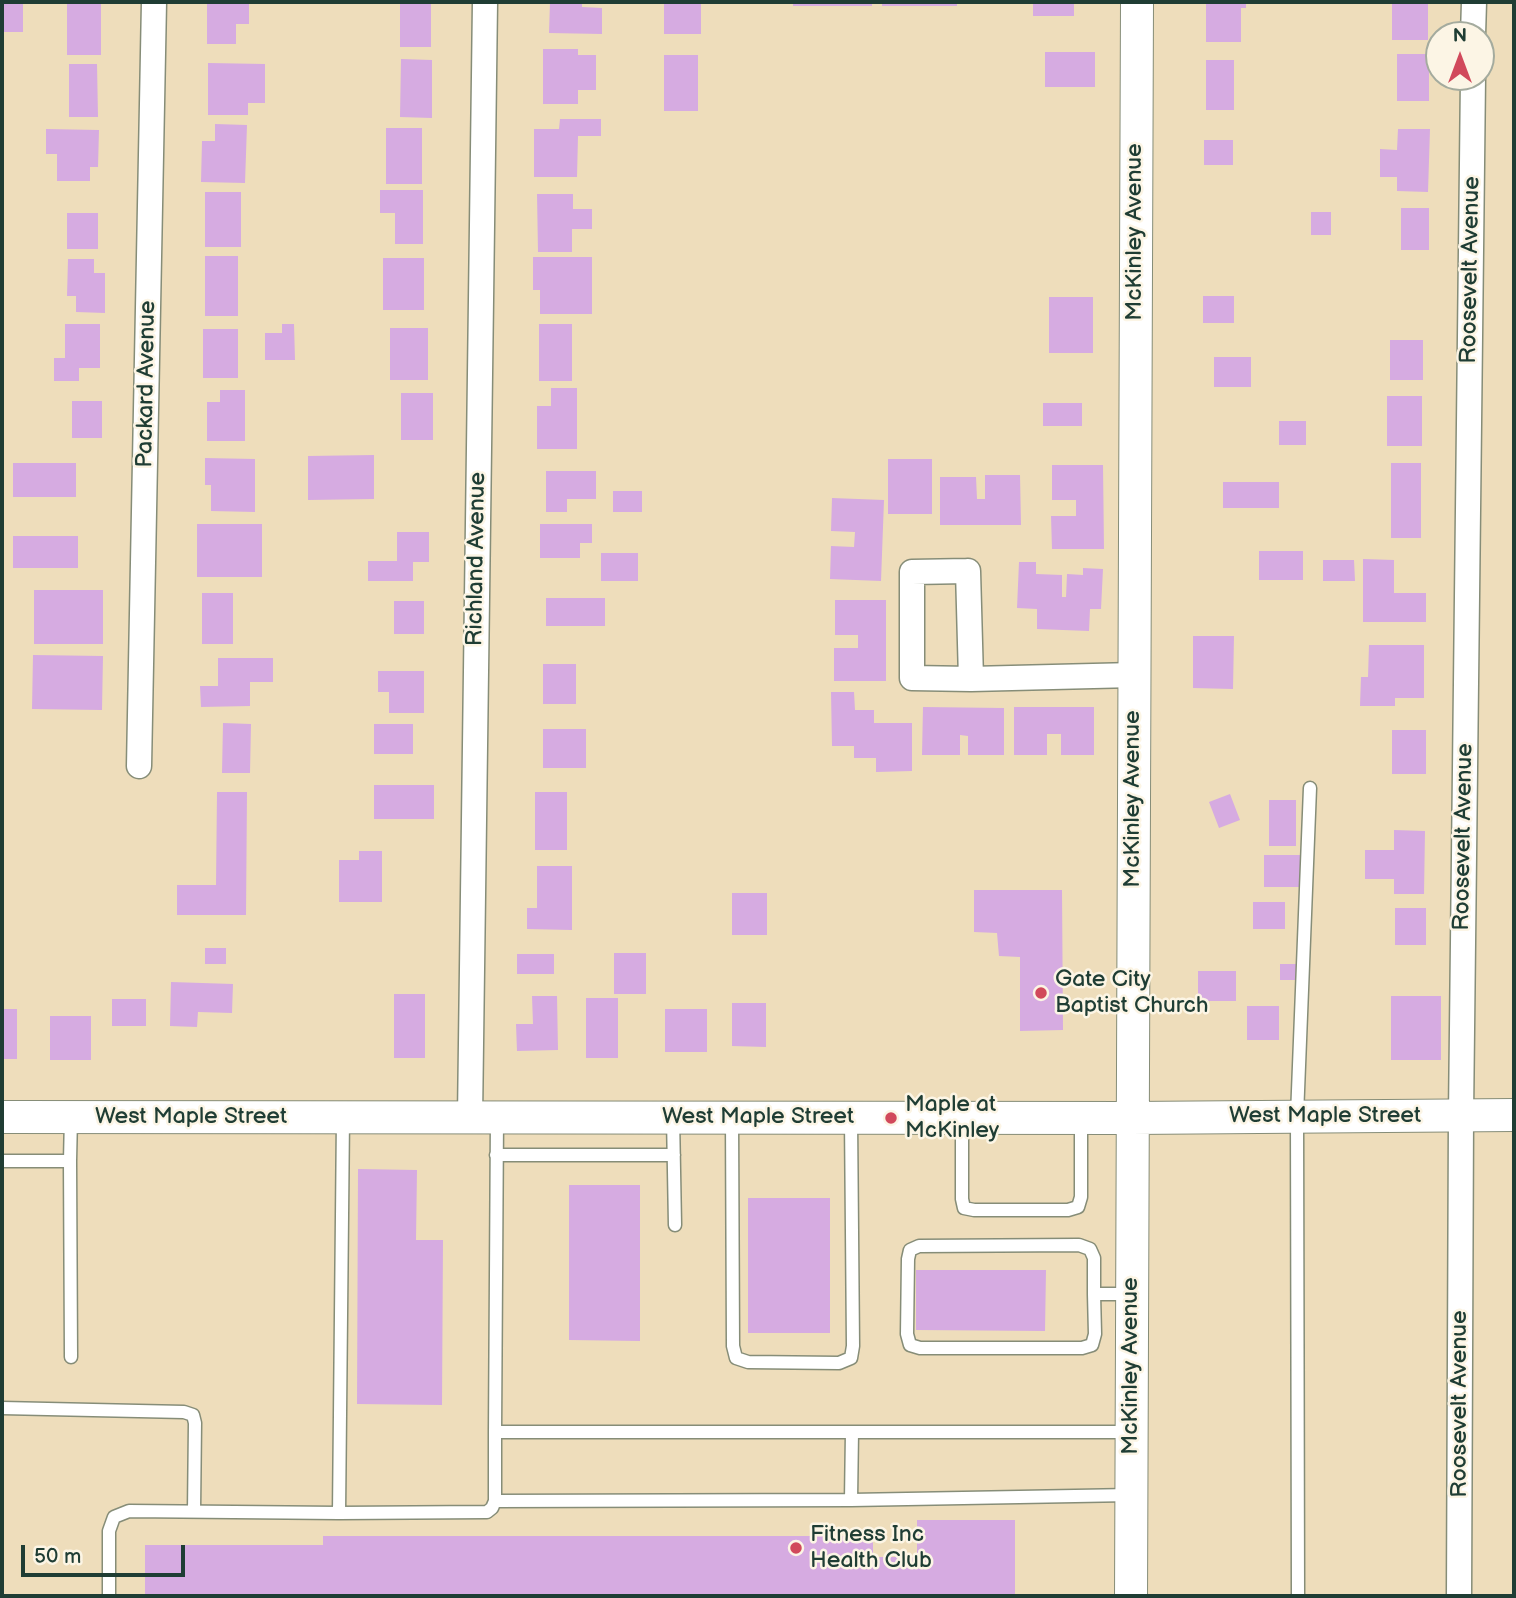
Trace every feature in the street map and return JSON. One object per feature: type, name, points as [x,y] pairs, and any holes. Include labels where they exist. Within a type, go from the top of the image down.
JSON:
[{"type":"street","name":"Packard Avenue","points":[[139,766],[154,2]]},
{"type":"street","name":"Richland Avenue","points":[[483,1117],[485,2]]},
{"type":"street","name":"McKinley Avenue","points":[[1131,1596],[1137,2]]},
{"type":"street","points":[[1473,21],[1474,2]]},
{"type":"street","name":"Roosevelt Avenue","points":[[1459,1596],[1461,1115],[1473,91]]},
{"type":"street","points":[[971,678],[968,571],[912,572],[912,678],[971,678],[1134,675]]},
{"type":"street","name":"West Maple Street","points":[[2,1117],[1132,1118],[1514,1115]]},
{"type":"lane","points":[[1298,1596],[1297,1116],[1310,788]]},
{"type":"lane","points":[[71,1117],[71,1357]]},
{"type":"lane","points":[[339,1513],[343,1117]]},
{"type":"lane","points":[[109,1596],[109,1531],[114,1517],[129,1511],[486,1513],[492,1508],[495,1501],[496,1155],[483,1117]]},
{"type":"lane","points":[[673,1117],[675,1225]]},
{"type":"lane","points":[[732,1117],[733,1346],[736,1358],[748,1362],[839,1363],[851,1358],[853,1346],[850,1117]]},
{"type":"lane","points":[[962,1117],[962,1199],[964,1208],[974,1210],[1068,1210],[1078,1207],[1081,1197],[1081,1118]]},
{"type":"lane","points":[[496,1155],[674,1155]]},
{"type":"lane","points":[[2,1161],[70,1161]]},
{"type":"lane","points":[[1079,1245],[1090,1249],[1094,1258],[1094,1294],[1095,1334],[1092,1345],[1082,1348],[920,1348],[910,1345],[907,1334],[908,1259],[910,1250],[919,1246],[1079,1245]]},
{"type":"lane","points":[[1094,1294],[1132,1294]]},
{"type":"lane","points":[[2,1408],[184,1412],[193,1415],[194,1511]]},
{"type":"lane","points":[[495,1432],[1131,1432]]},
{"type":"lane","points":[[851,1500],[852,1432]]},
{"type":"lane","points":[[495,1501],[851,1500],[1131,1495]]},
{"type":"building","points":[[2,2],[23,2],[23,32],[2,32]]},
{"type":"building","points":[[67,2],[101,2],[101,55],[67,55]]},
{"type":"building","points":[[249,2],[249,24],[236,24],[236,44],[207,44],[207,4]]},
{"type":"building","points":[[400,2],[431,2],[431,47],[400,47]]},
{"type":"building","points":[[550,2],[582,2],[582,7],[602,8],[602,34],[549,33]]},
{"type":"building","points":[[664,2],[701,2],[701,34],[664,34]]},
{"type":"building","points":[[793,2],[872,2],[872,6],[793,6]]},
{"type":"building","points":[[882,2],[957,2],[957,6],[882,6]]},
{"type":"building","points":[[1033,2],[1074,2],[1074,16],[1033,16]]},
{"type":"building","points":[[1206,2],[1246,2],[1246,8],[1241,8],[1241,42],[1206,42]]},
{"type":"building","points":[[1392,2],[1428,2],[1425,40],[1392,40]]},
{"type":"building","points":[[543,49],[578,49],[578,55],[596,55],[596,90],[578,90],[578,104],[543,104]]},
{"type":"building","points":[[1045,52],[1095,52],[1095,87],[1045,87]]},
{"type":"building","points":[[1397,54],[1425,54],[1425,91],[1429,91],[1429,101],[1397,101]]},
{"type":"building","points":[[664,55],[698,55],[698,111],[664,111]]},
{"type":"building","points":[[401,59],[432,60],[432,118],[400,117]]},
{"type":"building","points":[[1206,60],[1234,60],[1234,110],[1206,110]]},
{"type":"building","points":[[208,63],[265,64],[265,103],[248,103],[248,115],[208,115]]},
{"type":"building","points":[[69,64],[97,64],[98,117],[69,117]]},
{"type":"building","points":[[560,119],[601,119],[601,136],[578,136],[577,177],[534,177],[534,129],[559,129]]},
{"type":"building","points":[[215,124],[247,125],[245,183],[201,182],[202,141],[215,141]]},
{"type":"building","points":[[386,128],[422,128],[422,184],[386,184]]},
{"type":"building","points":[[46,129],[99,130],[98,167],[90,167],[90,181],[57,181],[57,154],[46,154]]},
{"type":"building","points":[[1398,129],[1430,129],[1428,192],[1397,191],[1397,177],[1380,177],[1380,149],[1397,150]]},
{"type":"building","points":[[1204,140],[1233,140],[1233,165],[1204,165]]},
{"type":"building","points":[[380,190],[423,190],[423,244],[395,244],[395,213],[380,213]]},
{"type":"building","points":[[205,192],[241,192],[241,247],[205,247]]},
{"type":"building","points":[[537,194],[573,194],[573,209],[592,209],[592,229],[572,229],[572,252],[538,252]]},
{"type":"building","points":[[1401,208],[1429,208],[1429,250],[1401,250]]},
{"type":"building","points":[[1311,212],[1331,212],[1331,235],[1311,235]]},
{"type":"building","points":[[67,213],[98,213],[98,249],[67,249]]},
{"type":"building","points":[[205,256],[238,256],[238,316],[205,316]]},
{"type":"building","points":[[533,257],[592,257],[592,314],[540,314],[540,290],[533,290]]},
{"type":"building","points":[[383,258],[424,258],[424,310],[383,310]]},
{"type":"building","points":[[68,259],[94,259],[94,273],[105,273],[105,313],[76,312],[76,296],[67,296]]},
{"type":"building","points":[[1203,296],[1234,296],[1234,323],[1203,323]]},
{"type":"building","points":[[1049,297],[1093,297],[1093,353],[1049,353]]},
{"type":"building","points":[[65,324],[100,324],[100,368],[79,368],[79,381],[54,381],[54,358],[65,358]]},
{"type":"building","points":[[282,324],[294,324],[295,360],[265,360],[265,333],[282,333]]},
{"type":"building","points":[[539,324],[572,324],[572,381],[539,381]]},
{"type":"building","points":[[390,328],[428,328],[428,380],[390,380]]},
{"type":"building","points":[[203,329],[238,329],[238,378],[203,378]]},
{"type":"building","points":[[1390,340],[1423,340],[1423,380],[1390,380]]},
{"type":"building","points":[[1214,357],[1251,357],[1251,387],[1214,387]]},
{"type":"building","points":[[551,388],[577,388],[577,449],[537,449],[537,406],[551,406]]},
{"type":"building","points":[[220,390],[245,390],[245,441],[207,441],[207,402],[220,402]]},
{"type":"building","points":[[401,393],[433,393],[433,440],[401,440]]},
{"type":"building","points":[[1387,396],[1422,396],[1422,446],[1387,446]]},
{"type":"building","points":[[72,401],[102,401],[102,438],[72,438]]},
{"type":"building","points":[[1043,403],[1082,403],[1082,426],[1043,426]]},
{"type":"building","points":[[1279,421],[1306,421],[1306,445],[1279,445]]},
{"type":"building","points":[[374,455],[374,499],[308,500],[308,456]]},
{"type":"building","points":[[205,458],[255,459],[255,512],[211,511],[211,485],[205,485]]},
{"type":"building","points":[[888,459],[932,459],[932,514],[888,514]]},
{"type":"building","points":[[13,463],[76,463],[76,497],[13,497]]},
{"type":"building","points":[[1391,463],[1421,463],[1421,538],[1391,538]]},
{"type":"building","points":[[1052,465],[1103,465],[1104,549],[1052,549],[1051,516],[1076,516],[1076,500],[1052,500]]},
{"type":"building","points":[[546,471],[596,471],[596,499],[567,499],[567,512],[546,512]]},
{"type":"building","points":[[985,475],[1020,475],[1021,525],[940,525],[940,477],[976,477],[977,499],[985,499]]},
{"type":"building","points":[[1223,482],[1279,482],[1279,508],[1223,508]]},
{"type":"building","points":[[613,491],[642,491],[642,512],[613,512]]},
{"type":"building","points":[[832,498],[884,500],[881,581],[830,579],[831,546],[854,547],[855,532],[831,531]]},
{"type":"building","points":[[197,524],[262,524],[262,577],[197,577]]},
{"type":"building","points":[[540,524],[592,524],[592,543],[580,543],[580,558],[540,558]]},
{"type":"building","points":[[397,532],[429,532],[429,562],[413,562],[413,581],[368,581],[368,561],[397,561]]},
{"type":"building","points":[[13,536],[78,536],[78,568],[13,568]]},
{"type":"building","points":[[1259,551],[1303,551],[1303,580],[1259,580]]},
{"type":"building","points":[[601,553],[638,553],[638,581],[601,581]]},
{"type":"building","points":[[1363,559],[1394,560],[1394,593],[1426,593],[1426,622],[1363,622]]},
{"type":"building","points":[[1323,560],[1354,560],[1355,581],[1323,581]]},
{"type":"building","points":[[1019,562],[1036,562],[1036,574],[1062,575],[1062,597],[1066,597],[1067,574],[1083,575],[1083,568],[1103,569],[1101,609],[1090,609],[1089,631],[1037,629],[1037,609],[1017,608]]},
{"type":"building","points":[[34,590],[103,590],[103,644],[34,644]]},
{"type":"building","points":[[202,593],[233,593],[233,644],[202,644]]},
{"type":"building","points":[[546,598],[605,598],[605,626],[546,626]]},
{"type":"building","points":[[835,600],[886,600],[886,681],[834,681],[834,648],[858,648],[858,635],[835,635]]},
{"type":"building","points":[[394,601],[424,601],[424,634],[394,634]]},
{"type":"building","points":[[1193,636],[1234,636],[1233,689],[1193,688]]},
{"type":"building","points":[[1369,645],[1424,645],[1424,698],[1395,698],[1395,706],[1360,706],[1361,677],[1368,677]]},
{"type":"building","points":[[33,655],[103,656],[102,710],[32,709]]},
{"type":"building","points":[[218,658],[273,658],[273,682],[250,682],[250,706],[201,707],[200,686],[218,686]]},
{"type":"building","points":[[543,664],[576,664],[576,704],[543,704]]},
{"type":"building","points":[[378,671],[424,671],[424,713],[389,713],[389,692],[378,692]]},
{"type":"building","points":[[831,692],[854,692],[855,710],[874,710],[874,723],[912,723],[912,771],[876,772],[876,758],[854,758],[854,746],[832,746]]},
{"type":"building","points":[[923,707],[1004,708],[1004,755],[968,755],[968,736],[960,735],[960,755],[922,755]]},
{"type":"building","points":[[1014,707],[1094,707],[1094,755],[1061,755],[1061,734],[1047,734],[1047,755],[1014,755]]},
{"type":"building","points":[[223,723],[251,724],[250,773],[222,773]]},
{"type":"building","points":[[374,724],[413,724],[413,754],[374,754]]},
{"type":"building","points":[[543,729],[586,729],[586,768],[543,768]]},
{"type":"building","points":[[1392,730],[1426,730],[1426,774],[1392,774]]},
{"type":"building","points":[[374,785],[434,785],[434,819],[374,819]]},
{"type":"building","points":[[217,792],[247,792],[246,915],[177,915],[177,885],[216,885]]},
{"type":"building","points":[[535,792],[567,792],[567,850],[535,850]]},
{"type":"building","points":[[1230,794],[1240,820],[1219,828],[1209,802]]},
{"type":"building","points":[[1269,800],[1296,800],[1296,846],[1269,846]]},
{"type":"building","points":[[1394,830],[1425,831],[1424,894],[1394,894],[1394,879],[1365,879],[1365,850],[1394,850]]},
{"type":"building","points":[[359,851],[382,851],[382,902],[339,902],[339,860],[359,860]]},
{"type":"building","points":[[1264,855],[1301,855],[1301,887],[1264,887]]},
{"type":"building","points":[[537,866],[572,866],[572,930],[527,929],[527,908],[537,908]]},
{"type":"building","name":"Gate City Baptist Church","points":[[974,890],[1062,890],[1063,1030],[1020,1031],[1020,957],[999,956],[997,933],[974,932]]},
{"type":"building","points":[[732,893],[767,893],[767,935],[732,935]]},
{"type":"building","points":[[1253,902],[1285,902],[1285,929],[1253,929]]},
{"type":"building","points":[[1395,908],[1426,908],[1426,945],[1395,945]]},
{"type":"building","points":[[205,948],[226,948],[226,964],[205,964]]},
{"type":"building","points":[[614,953],[646,953],[646,994],[614,994]]},
{"type":"building","points":[[517,954],[554,954],[554,974],[517,974]]},
{"type":"building","points":[[1280,964],[1301,964],[1301,980],[1280,980]]},
{"type":"building","points":[[1198,971],[1236,971],[1236,1001],[1198,1001]]},
{"type":"building","points":[[171,982],[233,984],[232,1013],[198,1012],[197,1027],[170,1026]]},
{"type":"building","points":[[394,994],[425,994],[425,1058],[394,1058]]},
{"type":"building","points":[[532,996],[557,996],[558,1050],[517,1051],[516,1024],[533,1024]]},
{"type":"building","points":[[1391,996],[1441,996],[1441,1060],[1391,1060]]},
{"type":"building","points":[[586,998],[618,998],[618,1058],[586,1058]]},
{"type":"building","points":[[112,999],[146,999],[146,1026],[112,1026]]},
{"type":"building","points":[[732,1003],[766,1003],[766,1047],[732,1046]]},
{"type":"building","points":[[1247,1006],[1279,1006],[1279,1040],[1247,1040]]},
{"type":"building","points":[[2,1009],[17,1009],[17,1059],[2,1059]]},
{"type":"building","points":[[665,1009],[707,1009],[707,1052],[665,1052]]},
{"type":"building","points":[[50,1016],[91,1016],[91,1060],[50,1060]]},
{"type":"building","points":[[358,1169],[417,1170],[416,1240],[443,1240],[442,1405],[357,1404]]},
{"type":"building","points":[[569,1185],[640,1185],[640,1341],[569,1340]]},
{"type":"building","points":[[748,1198],[830,1198],[830,1333],[748,1333]]},
{"type":"building","points":[[916,1270],[1046,1270],[1045,1331],[916,1330]]},
{"type":"building","points":[[917,1520],[1015,1520],[1015,1596],[145,1596],[145,1545],[323,1545],[323,1536],[873,1536],[873,1557],[917,1557]]},
{"type":"place","name":"Gate City Baptist Church","points":[[1041,993]]},
{"type":"place","name":"Maple at McKinley","points":[[891,1118]]},
{"type":"place","name":"Fitness Inc Health Club","points":[[796,1548]]}]
